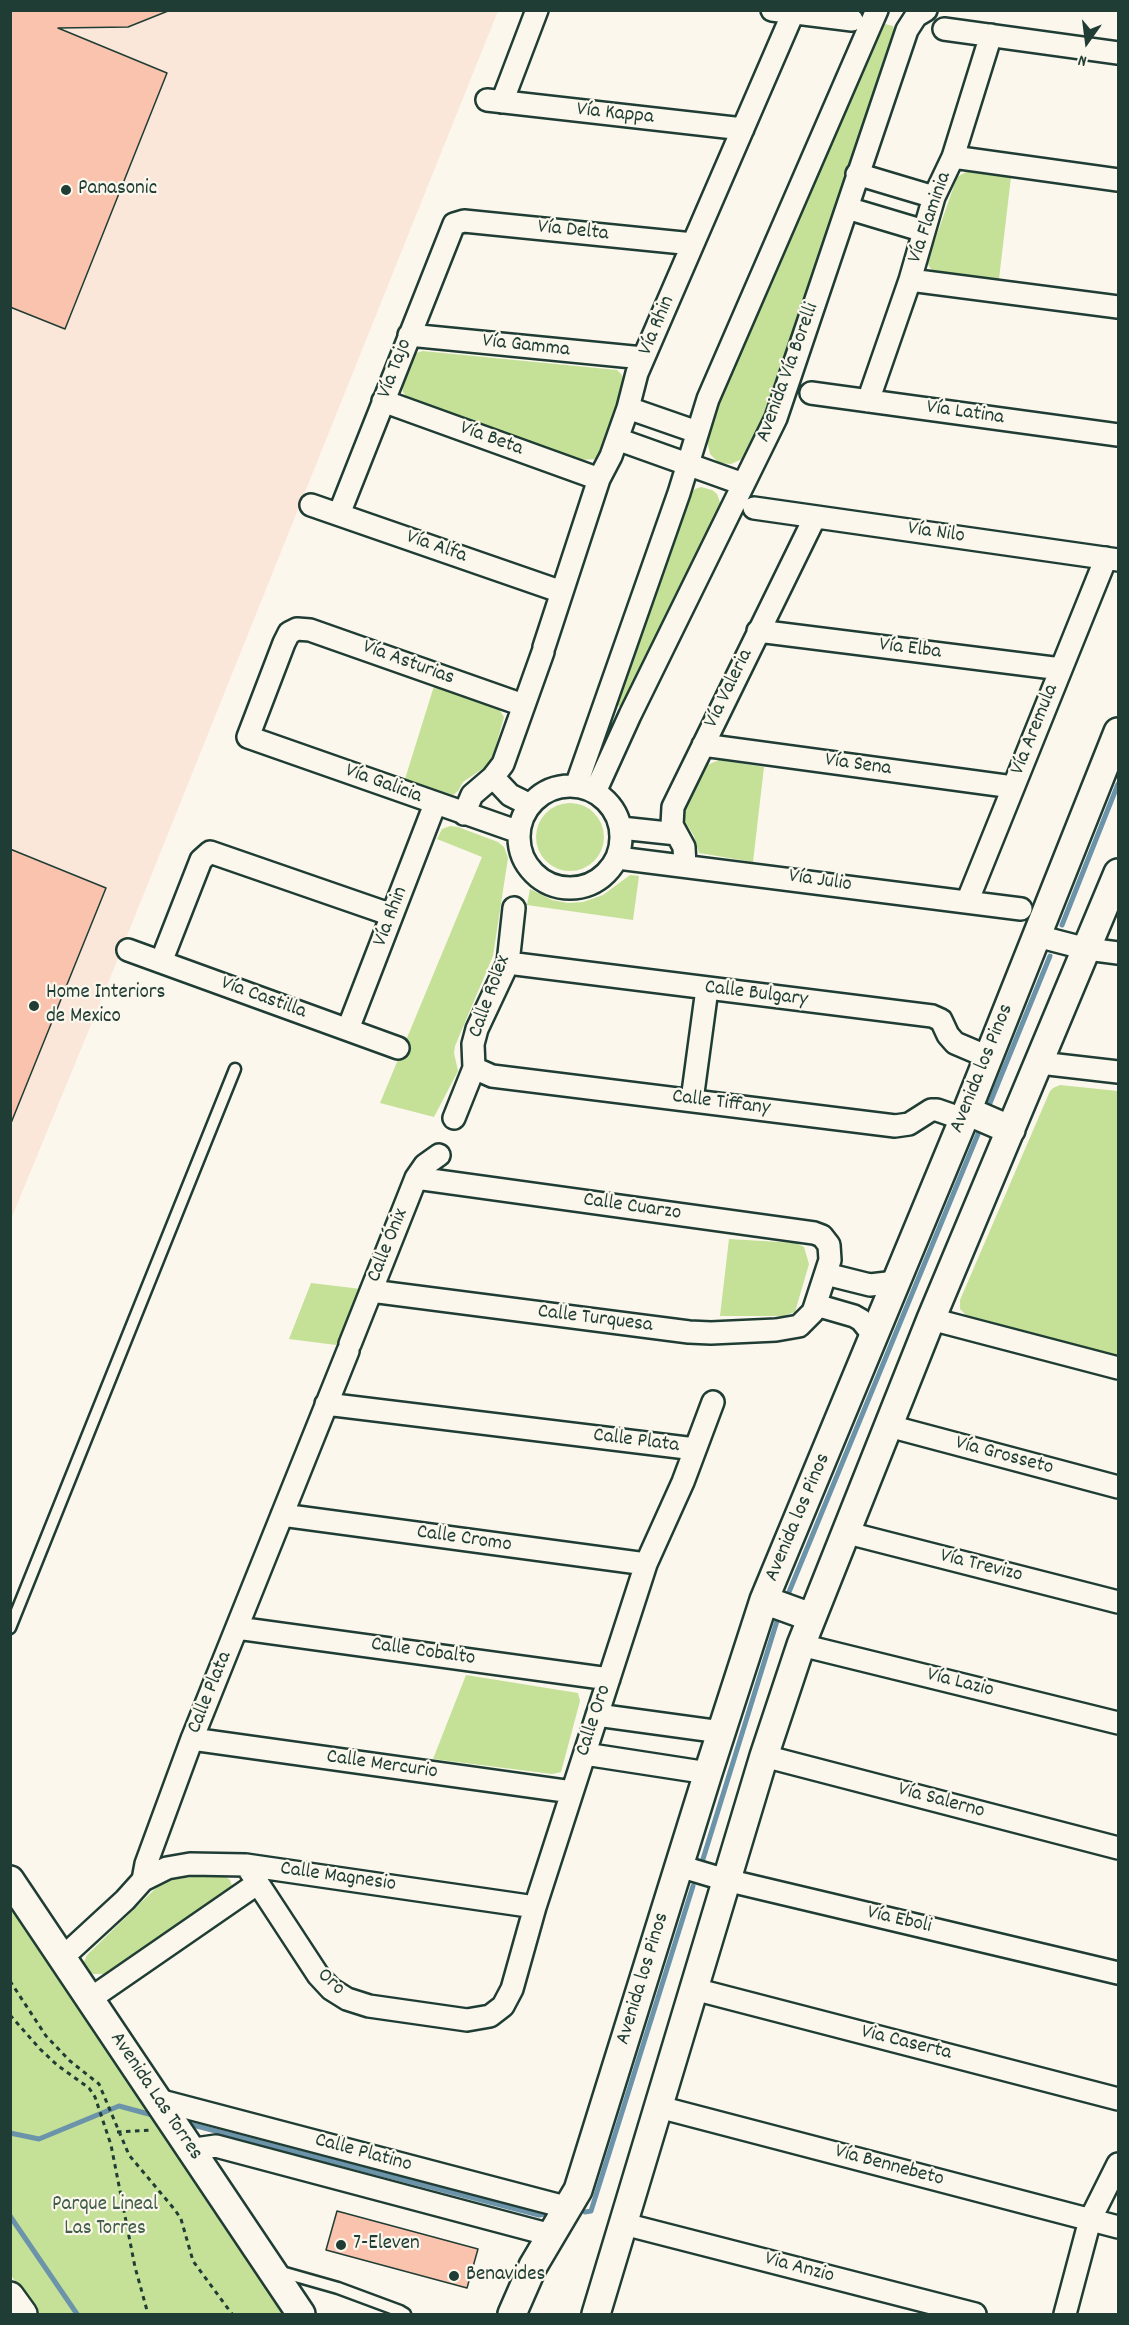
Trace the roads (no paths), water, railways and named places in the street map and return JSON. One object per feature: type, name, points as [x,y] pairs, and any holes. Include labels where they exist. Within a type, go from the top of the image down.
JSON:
[{"type":"street","name":"Vía Kappa","points":[[537,10],[495,101],[743,129]]},
{"type":"street","points":[[772,10],[852,20]]},
{"type":"street","points":[[586,789],[594,736],[708,399],[877,10]]},
{"type":"street","points":[[889,10],[920,15]]},
{"type":"street","name":"Vía Rhin","points":[[464,814],[472,795],[493,777],[503,764],[544,649],[599,479],[617,440],[643,358],[793,13]]},
{"type":"street","name":"Avenida Vía Borelli","points":[[586,789],[616,746],[776,418],[907,30],[920,15]]},
{"type":"street","points":[[944,29],[1119,53]]},
{"type":"street","name":"Vía Flaminia","points":[[868,401],[910,280],[934,197],[952,157],[991,35]]},
{"type":"street","points":[[952,157],[1119,180]]},
{"type":"street","points":[[857,174],[934,197]]},
{"type":"street","points":[[847,208],[924,231]]},
{"type":"street","name":"Vía Delta","points":[[454,224],[464,221],[693,244]]},
{"type":"street","name":"Vía Tajo","points":[[339,514],[454,224]]},
{"type":"street","points":[[910,280],[1119,307]]},
{"type":"street","name":"Vía Gamma","points":[[409,335],[643,358]]},
{"type":"street","name":"Vía Latina","points":[[811,393],[1119,435]]},
{"type":"street","name":"Vía Beta","points":[[384,400],[599,479]]},
{"type":"street","points":[[628,408],[697,432]]},
{"type":"street","points":[[617,440],[743,484]]},
{"type":"street","name":"Vía Alfa","points":[[311,505],[562,592]]},
{"type":"street","name":"Vía Nilo","points":[[754,508],[1112,559]]},
{"type":"street","name":"Vía Valeria","points":[[685,865],[684,847],[671,820],[673,807],[815,517]]},
{"type":"street","name":"Vía Aremula","points":[[967,902],[1061,669],[1112,559]]},
{"type":"street","name":"Vía Asturias","points":[[248,737],[284,643],[292,631],[310,630],[523,705]]},
{"type":"street","name":"Vía Elba","points":[[758,631],[1061,669]]},
{"type":"street","name":"Avenida los Pinos","points":[[512,2314],[525,2281],[578,2190],[764,1600],[965,1115],[1119,732]]},
{"type":"street","points":[[594,736],[616,746]]},
{"type":"street","name":"Vía Galicia","points":[[248,737],[519,832]]},
{"type":"street","name":"Vía Sena","points":[[703,745],[1013,787]]},
{"type":"street","points":[[493,777],[510,795],[530,805]]},
{"type":"street","points":[[559,787],[586,789],[607,801],[616,814],[621,828],[618,858],[603,876],[582,887],[565,888],[549,884],[536,876],[526,863],[520,848],[519,832],[523,817],[530,805],[543,794],[559,787]]},
{"type":"street","name":"Vía Rhin","points":[[348,1029],[435,804]]},
{"type":"street","points":[[621,828],[677,834]]},
{"type":"street","points":[[161,962],[201,860],[206,853],[217,853],[392,915]]},
{"type":"street","name":"Vía Julio","points":[[618,858],[1021,909]]},
{"type":"street","points":[[596,2314],[764,1756],[811,1617],[931,1319],[1119,873]]},
{"type":"street","name":"Calle Rolex","points":[[454,1118],[474,1068],[473,1044],[477,1029],[508,963],[514,908]]},
{"type":"street","points":[[1037,936],[1087,949],[1119,953]]},
{"type":"street","name":"Vía Castilla","points":[[128,950],[398,1048]]},
{"type":"street","name":"Calle Bulgary","points":[[508,963],[932,1016],[941,1020],[948,1035],[955,1043],[988,1058]]},
{"type":"street","points":[[692,1101],[707,989]]},
{"type":"street","points":[[1040,1063],[1119,1072]]},
{"type":"street","name":"Calle Tiffany","points":[[474,1068],[492,1076],[895,1126],[909,1124],[931,1110],[965,1115]]},
{"type":"street","points":[[965,1115],[1011,1130]]},
{"type":"street","name":"Calle Ónix","points":[[349,1347],[416,1178],[425,1165],[439,1155]]},
{"type":"street","name":"Calle Cuarzo","points":[[416,1178],[814,1233],[822,1236],[829,1245],[828,1267]]},
{"type":"street","points":[[874,1336],[861,1320],[854,1316],[815,1308],[828,1267],[870,1284],[896,1282]]},
{"type":"street","name":"Calle Turquesa","points":[[371,1291],[700,1333],[795,1327],[803,1323],[815,1308]]},
{"type":"street","points":[[931,1319],[1119,1368]]},
{"type":"street","name":"Calle Plata","points":[[62,1958],[125,1900],[143,1880],[146,1864],[192,1739],[349,1347]]},
{"type":"street","name":"Calle Oro","points":[[466,2020],[490,2016],[502,2006],[513,1989],[535,1907],[646,1564],[713,1402]]},
{"type":"street","name":"Calle Plata","points":[[326,1404],[695,1449]]},
{"type":"street","name":"Vía Grosseto","points":[[889,1426],[1119,1487]]},
{"type":"street","name":"Calle Cromo","points":[[282,1515],[646,1564]]},
{"type":"street","name":"Vía Trevizo","points":[[844,1532],[1119,1602]]},
{"type":"street","points":[[764,1600],[811,1617]]},
{"type":"street","name":"Calle Cobalto","points":[[237,1628],[609,1679]]},
{"type":"street","name":"Vía Lazio","points":[[801,1645],[1119,1722]]},
{"type":"street","points":[[597,1715],[721,1732]]},
{"type":"street","name":"Calle Mercurio","points":[[192,1739],[572,1792]]},
{"type":"street","points":[[585,1754],[708,1773]]},
{"type":"street","name":"Vía Salerno","points":[[764,1756],[1119,1848]]},
{"type":"street","name":"Calle Magnesio","points":[[143,1880],[167,1868],[190,1864],[252,1874],[535,1907]]},
{"type":"street","name":"Vía Eboli","points":[[679,1866],[726,1880],[1119,1973]]},
{"type":"street","points":[[90,1999],[252,1874]]},
{"type":"street","name":"Oro","points":[[252,1874],[318,1975],[331,1989],[347,1999],[369,2006],[466,2020]]},
{"type":"street","name":"Avenida Las Torres","points":[[10,1880],[301,2314]]},
{"type":"street","name":"Via Caserta","points":[[694,1989],[1119,2098]]},
{"type":"street","name":"Calle Platino","points":[[158,2100],[569,2208]]},
{"type":"street","name":"Vía Bennebeto","points":[[659,2107],[1119,2227]]},
{"type":"street","name":"Calle Platino","points":[[185,2142],[202,2148],[216,2146],[550,2235]]},
{"type":"street","points":[[1065,2314],[1090,2220],[1119,2164]]},
{"type":"street","name":"Via Anzio","points":[[624,2224],[975,2314]]},
{"type":"street","points":[[10,2296],[23,2314]]},
{"type":"lane","points":[[10,1628],[235,1069]]},
{"type":"lane","points":[[270,2268],[338,2288],[405,2314]]},
{"type":"waterway","points":[[1062,925],[1118,784]]},
{"type":"waterway","points":[[990,1103],[1050,956]]},
{"type":"waterway","points":[[789,1592],[978,1134]]},
{"type":"waterway","points":[[703,1859],[777,1621]]},
{"type":"waterway","points":[[585,2212],[591,2211],[693,1886]]},
{"type":"waterway","points":[[10,2133],[39,2139],[119,2106],[156,2116]]},
{"type":"waterway","points":[[185,2123],[539,2215],[546,2214]]},
{"type":"waterway","points":[[10,2216],[77,2314]]},
{"type":"place","name":"Panasonic","points":[[66,190]]},
{"type":"place","name":"Home Interiors de Mexico","points":[[34,1006]]},
{"type":"place","name":"7-Eleven","points":[[341,2245]]},
{"type":"place","name":"Benavides","points":[[454,2276]]},
{"type":"park label","name":"Parque Lineal Las Torres","points":[[105,2218]]}]
